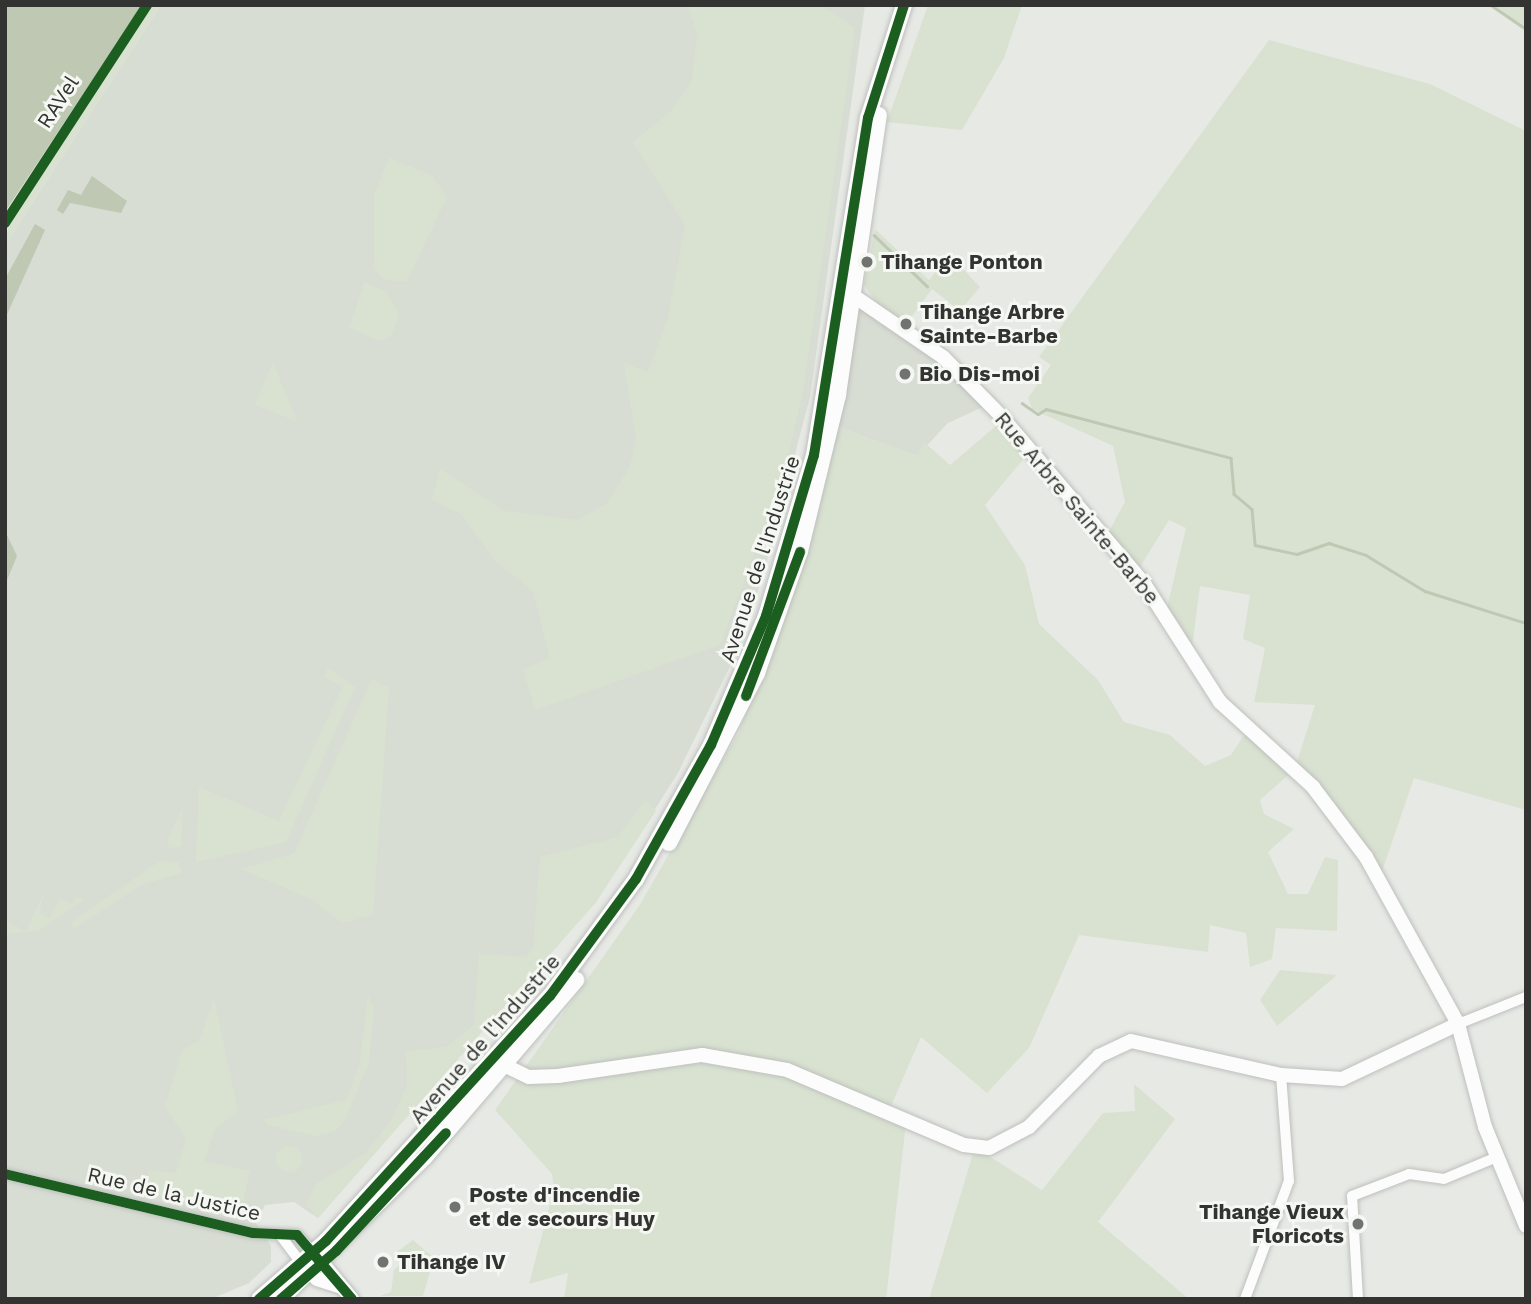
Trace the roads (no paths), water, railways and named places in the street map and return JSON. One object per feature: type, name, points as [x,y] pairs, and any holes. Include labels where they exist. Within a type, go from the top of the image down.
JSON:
[{"type":"main road","name":"Avenue de l'Industrie","points":[[259,1299],[316,1264],[508,1045],[636,879],[738,685],[800,511],[843,285],[867,118],[904,5]]},
{"type":"main road","name":"Avenue de l'Industrie","points":[[281,1299],[506,1066],[647,880],[751,685],[778,621],[819,484],[853,299],[878,120],[903,58],[914,5]]},
{"type":"street","name":"Rue Arbre Sainte-Barbe","points":[[843,285],[853,299],[959,372],[1143,582],[1220,702],[1313,787],[1366,857],[1458,1024],[1497,1157],[1526,1226]]},
{"type":"street","points":[[486,1073],[506,1066],[529,1077],[558,1076],[702,1055],[787,1070],[964,1145],[989,1148],[1029,1126],[1098,1056],[1131,1041],[1281,1075],[1342,1079],[1458,1024],[1526,998]]},
{"type":"street","points":[[506,1066],[508,1045]]},
{"type":"street","points":[[1245,1299],[1289,1181],[1281,1075]]},
{"type":"street","points":[[1358,1299],[1352,1196],[1409,1174],[1444,1179],[1497,1157]]},
{"type":"street","name":"Rue de la Justice","points":[[5,1174],[280,1235],[297,1234],[316,1264]]},
{"type":"street","points":[[280,1235],[316,1264],[352,1299]]},
{"type":"waterway","points":[[1491,5],[1526,29]]},
{"type":"waterway","points":[[874,235],[927,286]]},
{"type":"waterway","points":[[1022,403],[1038,414],[1046,409],[1231,458],[1234,494],[1252,509],[1255,545],[1297,554],[1329,543],[1366,555],[1425,591],[1526,623]]},
{"type":"place","name":"Tihange Ponton","points":[[867,262]]},
{"type":"place","name":"Tihange Arbre Sainte-Barbe","points":[[906,324]]},
{"type":"place","name":"Bio Dis-moi","points":[[905,374]]},
{"type":"place","name":"Poste d'incendie et de secours Huy","points":[[455,1207]]},
{"type":"place","name":"Tihange Vieux Floricots","points":[[1358,1224]]},
{"type":"place","name":"Tihange IV","points":[[383,1262]]}]
